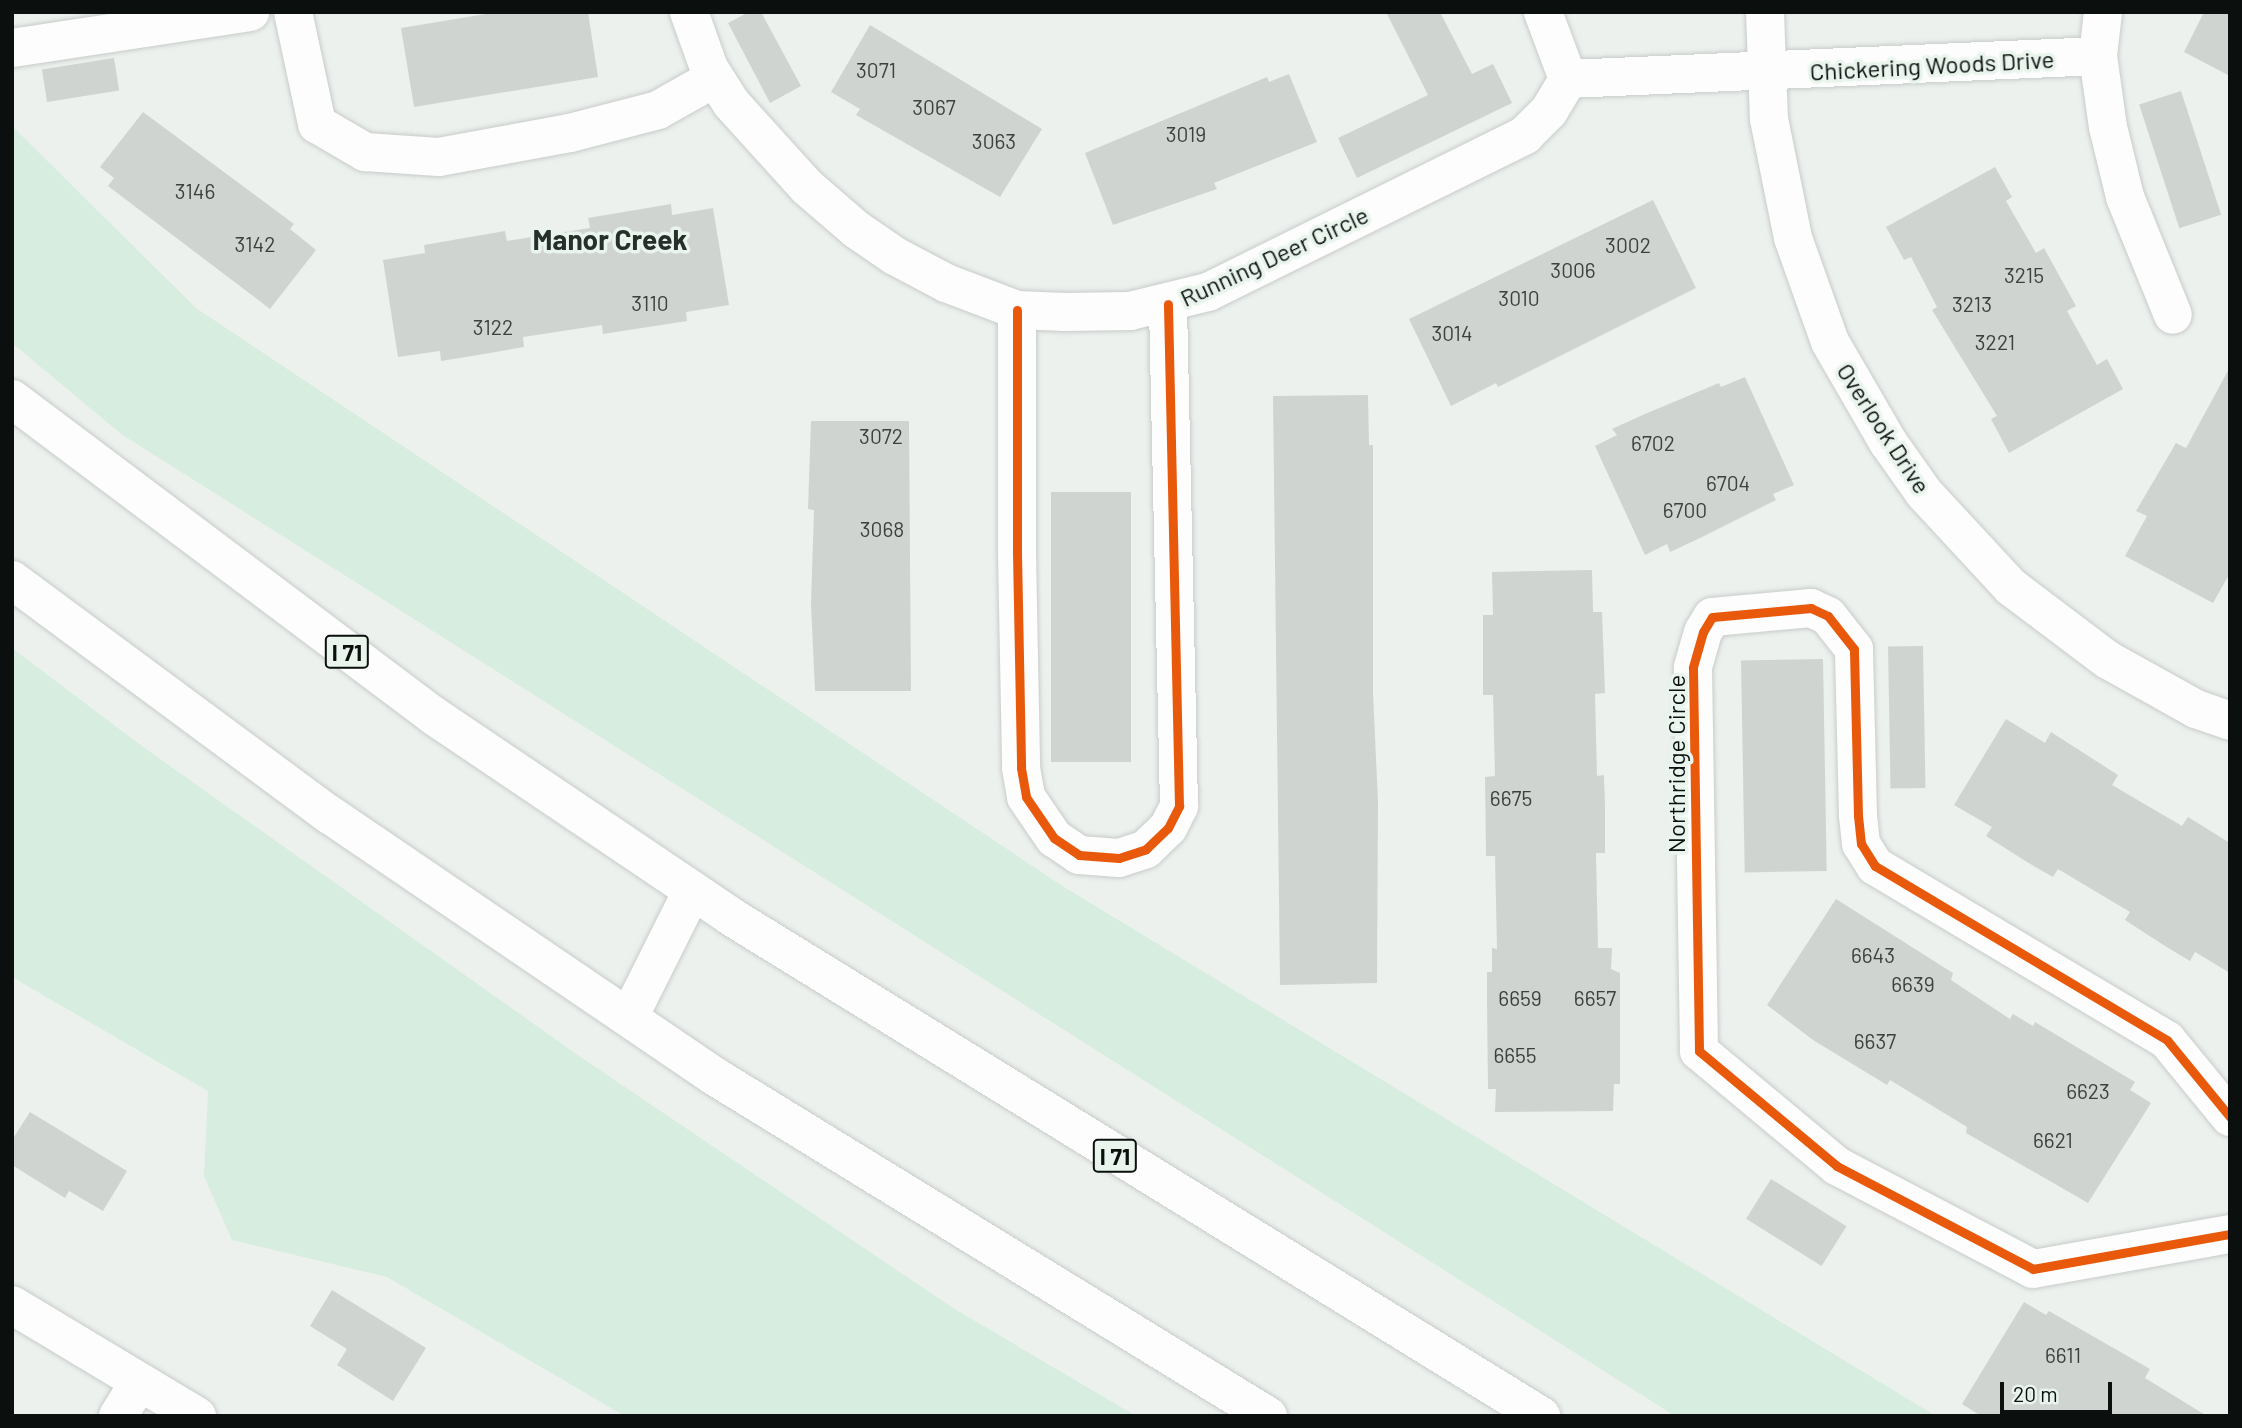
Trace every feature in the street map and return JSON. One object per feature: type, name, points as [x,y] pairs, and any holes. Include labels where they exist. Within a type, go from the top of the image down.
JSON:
[{"type":"main road","points":[[12,48],[250,12]]},
{"type":"main road","points":[[293,12],[317,124],[365,152],[439,157],[570,133],[658,110],[715,78]]},
{"type":"main road","name":"Running Deer Circle","points":[[690,12],[715,78],[731,103],[807,187],[895,257],[946,283],[1017,310],[1130,311],[1168,304],[1208,292],[1525,135],[1549,111],[1568,79]]},
{"type":"main road","points":[[1543,12],[1568,79],[1766,73]]},
{"type":"main road","name":"Overlook Drive","points":[[1765,12],[1769,119],[1793,238],[1830,342],[1902,463],[1924,493],[2011,587],[2108,660],[2196,709],[2230,721]]},
{"type":"main road","points":[[2104,12],[2098,56],[2108,127],[2125,197],[2173,315]]},
{"type":"main road","name":"Chickering Woods Drive","points":[[1766,73],[2098,56]]},
{"type":"main road","points":[[1017,310],[1017,566],[1021,768],[1026,797],[1054,838],[1079,855],[1119,858],[1146,849],[1168,828],[1179,806],[1168,304]]},
{"type":"main road","name":"I 71","points":[[12,399],[434,716],[692,891],[944,1052],[1541,1416]]},
{"type":"main road","points":[[12,580],[330,815],[714,1076],[1268,1416]]},
{"type":"main road","name":"Northridge Circle","points":[[2230,1117],[2167,1040],[1875,866],[1861,844],[1858,816],[1854,649],[1828,616],[1811,608],[1712,617],[1703,632],[1693,668],[1699,1051],[1837,1166],[2033,1269],[2230,1234]]},
{"type":"main road","points":[[629,1017],[692,891]]},
{"type":"main road","points":[[12,1305],[197,1416]]},
{"type":"main road","points":[[118,1416],[139,1382]]},
{"type":"green space","points":[[12,126],[196,308],[1064,887],[1936,1416],[1675,1416],[121,434],[12,343]]},
{"type":"green space","points":[[12,648],[139,744],[579,1056],[953,1308],[1136,1416],[625,1416],[387,1277],[232,1240],[204,1176],[208,1091],[12,977]]},
{"type":"building","points":[[498,12],[588,12],[598,77],[414,107],[401,28]]},
{"type":"building","points":[[749,12],[761,12],[801,86],[770,103],[728,23]]},
{"type":"building","points":[[1386,12],[1440,12],[1472,74],[1493,64],[1512,103],[1357,178],[1338,138],[1428,95]]},
{"type":"building","points":[[2204,12],[2230,12],[2230,76],[2184,52]]},
{"type":"building","points":[[870,25],[1042,129],[1000,197],[856,115],[860,109],[831,92]]},
{"type":"building","points":[[114,58],[119,91],[47,102],[42,69]]},
{"type":"building","points":[[1289,74],[1317,142],[1214,183],[1217,189],[1113,225],[1085,153],[1267,77],[1269,82]]},
{"type":"building","points":[[2181,91],[2221,215],[2179,228],[2139,105]]},
{"type":"building","points":[[143,112],[294,224],[290,229],[316,250],[270,309],[108,186],[114,178],[100,167]]},
{"type":"building","points":[[1995,167],[2012,197],[2006,201],[2036,253],[2044,248],[2076,306],[2067,311],[2097,365],[2107,359],[2123,389],[2009,453],[1991,419],[1997,416],[1932,310],[1937,307],[1911,257],[1904,260],[1886,227]]},
{"type":"building","points":[[1653,200],[1696,288],[1498,387],[1496,383],[1451,406],[1409,319]]},
{"type":"building","points":[[671,204],[672,215],[713,208],[729,305],[686,312],[687,321],[603,334],[602,325],[523,337],[524,347],[441,361],[440,351],[398,357],[383,260],[425,253],[424,245],[505,231],[507,241],[590,228],[588,218]]},
{"type":"building","points":[[2230,367],[2230,573],[2213,603],[2125,556],[2147,516],[2136,511],[2176,443],[2186,448]]},
{"type":"building","points":[[1745,377],[1794,485],[1773,494],[1776,500],[1700,538],[1670,552],[1667,544],[1645,555],[1595,446],[1617,435],[1612,429],[1719,383],[1721,387]]},
{"type":"building","points":[[1368,395],[1369,445],[1373,445],[1373,693],[1378,801],[1377,983],[1280,985],[1273,396]]},
{"type":"building","points":[[811,421],[909,421],[911,691],[815,691],[811,604],[814,510],[808,509]]},
{"type":"building","points":[[1051,492],[1131,492],[1131,762],[1051,762]]},
{"type":"building","points":[[1592,570],[1593,612],[1602,612],[1605,693],[1595,694],[1597,776],[1604,775],[1605,805],[1605,853],[1596,853],[1598,948],[1612,948],[1611,969],[1620,973],[1620,1084],[1614,1084],[1613,1111],[1495,1112],[1496,1089],[1488,1089],[1487,972],[1492,972],[1492,948],[1497,949],[1495,856],[1486,856],[1485,777],[1495,776],[1493,695],[1483,695],[1483,615],[1493,615],[1492,572]]},
{"type":"building","points":[[1923,646],[1925,788],[1890,789],[1888,647]]},
{"type":"building","points":[[1823,659],[1827,871],[1745,872],[1741,660]]},
{"type":"building","points":[[2006,719],[2045,743],[2051,732],[2118,775],[2112,785],[2182,826],[2188,817],[2230,843],[2230,973],[2195,952],[2190,961],[2165,946],[2125,920],[2130,912],[2058,869],[2053,877],[2027,862],[1986,836],[1992,827],[1954,805]]},
{"type":"building","points":[[1836,899],[1953,973],[1951,980],[2010,1019],[2013,1014],[2033,1026],[2035,1022],[2135,1082],[2130,1090],[2151,1103],[2088,1203],[1966,1133],[1967,1127],[1890,1080],[1887,1085],[1813,1040],[1767,1005]]},
{"type":"building","points":[[30,1112],[127,1171],[103,1211],[69,1191],[65,1198],[12,1165],[12,1140]]},
{"type":"building","points":[[1771,1179],[1846,1226],[1822,1266],[1746,1219]]},
{"type":"building","points":[[332,1290],[426,1348],[393,1401],[337,1365],[347,1349],[310,1326]]},
{"type":"building","points":[[2024,1302],[2046,1315],[2049,1311],[2150,1369],[2145,1378],[2207,1416],[1981,1416],[1962,1404]]},
{"type":"cycle path","points":[[1017,310],[1017,553],[1021,768],[1026,797],[1054,838],[1079,855],[1119,858],[1146,849],[1168,828],[1179,806],[1168,304]]},
{"type":"cycle path","points":[[2230,1117],[2167,1040],[1875,866],[1861,844],[1858,815],[1854,649],[1828,616],[1811,608],[1712,617],[1703,632],[1693,668],[1699,1051],[1837,1166],[2033,1269],[2230,1234]]},
{"type":"district","name":"Manor Creek","points":[[610,239]]}]
